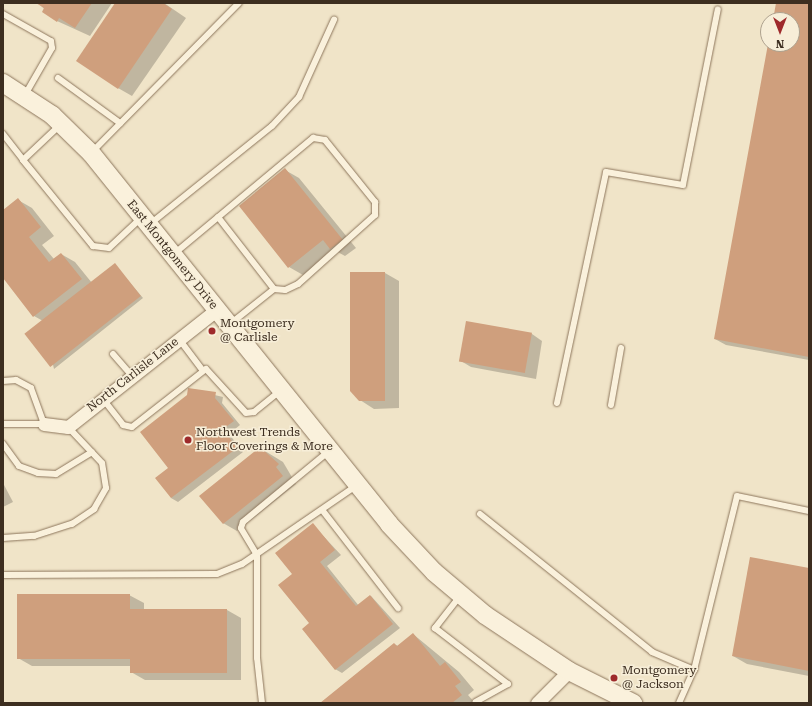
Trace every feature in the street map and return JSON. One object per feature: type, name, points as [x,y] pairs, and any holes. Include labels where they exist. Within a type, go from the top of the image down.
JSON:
[{"type":"main road","name":"East Montgomery Drive","points":[[3,83],[25,95],[62,124],[91,153],[389,524],[461,595],[569,671],[633,703]]},
{"type":"street","name":"North Carlisle Lane","points":[[68,427],[216,310]]},
{"type":"street","points":[[44,424],[68,427]]},
{"type":"street","points":[[537,703],[569,671]]},
{"type":"lane","points":[[91,153],[239,3]]},
{"type":"lane","points":[[557,403],[606,172],[683,184],[718,9]]},
{"type":"lane","points":[[3,14],[51,41],[52,48],[25,95]]},
{"type":"lane","points":[[3,134],[93,246],[109,248],[272,126],[299,97],[334,20]]},
{"type":"lane","points":[[58,78],[120,123]]},
{"type":"lane","points":[[23,160],[62,124]]},
{"type":"lane","points":[[172,255],[313,138],[326,140],[375,202],[375,215],[298,284],[285,290],[274,289],[229,325]]},
{"type":"lane","points":[[218,217],[274,289]]},
{"type":"lane","points":[[179,339],[202,370]]},
{"type":"lane","points":[[611,406],[621,348]]},
{"type":"lane","points":[[113,354],[132,376]]},
{"type":"lane","points":[[103,399],[124,425],[132,427],[202,370],[210,370],[246,413],[254,412],[281,390]]},
{"type":"lane","points":[[3,381],[16,380],[31,388],[44,424],[3,424]]},
{"type":"lane","points":[[3,538],[34,536],[72,524],[94,508],[106,488],[102,463],[68,427]]},
{"type":"lane","points":[[3,444],[19,466],[38,473],[56,474],[92,452]]},
{"type":"lane","points":[[262,703],[257,658],[257,555],[242,532],[243,522],[330,450]]},
{"type":"lane","points":[[3,575],[218,574],[257,555],[323,511],[357,485]]},
{"type":"lane","points":[[679,703],[694,670],[737,496],[809,511]]},
{"type":"lane","points":[[323,511],[398,608]]},
{"type":"lane","points":[[480,514],[652,652],[694,670]]},
{"type":"lane","points":[[461,595],[435,628],[508,684],[476,702]]},
{"type":"building","points":[[36,3],[92,3],[75,28],[59,18],[57,22],[42,12],[44,8]]},
{"type":"building","points":[[115,3],[163,3],[172,9],[118,89],[76,61]]},
{"type":"building","points":[[776,3],[809,3],[809,357],[714,339],[767,52],[800,52],[800,12],[774,12]]},
{"type":"building","points":[[285,168],[343,240],[330,249],[323,240],[288,268],[239,206]]},
{"type":"building","points":[[18,198],[41,227],[29,237],[49,262],[61,253],[82,279],[33,317],[3,278],[3,210]]},
{"type":"building","points":[[115,263],[141,296],[50,367],[24,334]]},
{"type":"building","points":[[350,272],[385,272],[385,401],[359,401],[350,391]]},
{"type":"building","points":[[466,321],[532,333],[525,373],[459,361]]},
{"type":"building","name":"Northwest Trends Floor Coverings & More","points":[[188,388],[216,392],[215,398],[234,421],[223,429],[237,448],[171,498],[155,478],[168,468],[140,432],[187,395]]},
{"type":"building","points":[[260,447],[279,464],[276,467],[283,476],[223,524],[199,496]]},
{"type":"building","points":[[313,523],[335,550],[320,562],[356,606],[370,595],[393,624],[335,670],[302,629],[309,623],[278,585],[292,574],[275,553]]},
{"type":"building","points":[[750,557],[809,568],[809,671],[732,656]]},
{"type":"building","points":[[17,594],[130,594],[130,609],[227,609],[227,673],[130,673],[130,659],[17,659]]},
{"type":"building","points":[[413,633],[440,666],[445,662],[461,682],[455,686],[462,695],[452,703],[320,703],[394,643],[397,646]]},
{"type":"place","name":"Montgomery @ Carlisle","points":[[212,331]]},
{"type":"place","name":"Northwest Trends Floor Coverings & More","points":[[188,440]]},
{"type":"place","name":"Montgomery @ Jackson","points":[[614,678]]}]
